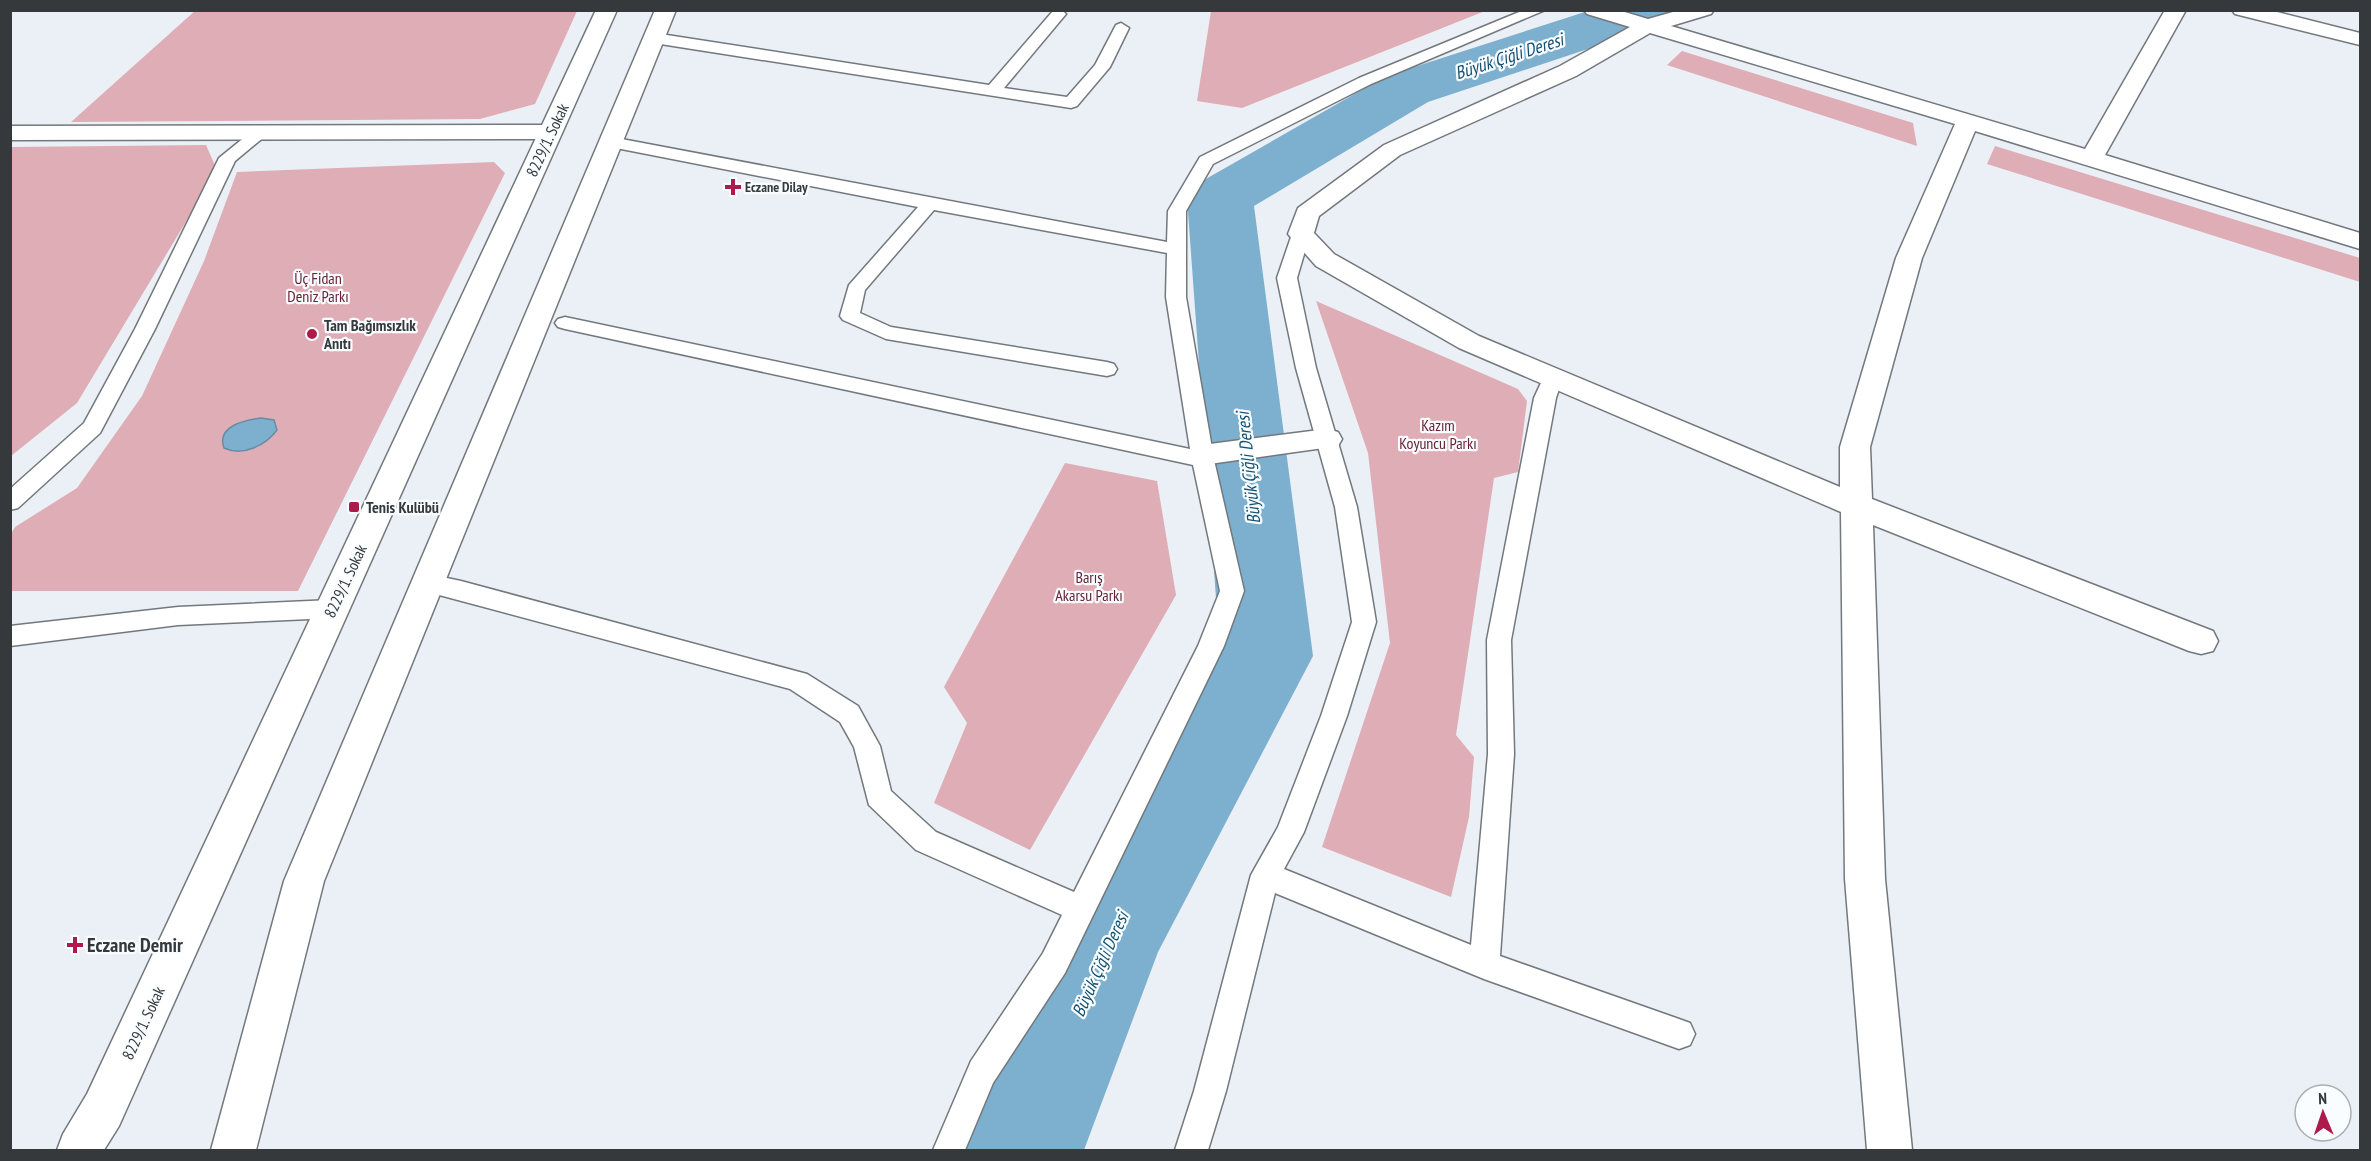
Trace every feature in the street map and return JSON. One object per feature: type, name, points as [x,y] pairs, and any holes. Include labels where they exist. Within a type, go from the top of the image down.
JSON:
[{"type":"street","name":"8229/1. Sokak","points":[[79,1150],[103,1110],[607,10]]},
{"type":"street","points":[[1594,10],[2361,241]]},
{"type":"street","points":[[1704,10],[1648,26],[1568,71],[1392,150],[1307,213],[1300,234],[1325,260],[1459,336],[1857,506],[2200,641]]},
{"type":"street","points":[[2091,159],[2176,10]]},
{"type":"street","points":[[2242,10],[2361,39]]},
{"type":"street","points":[[233,1150],[304,881],[660,24]]},
{"type":"street","points":[[1890,1150],[1865,879],[1855,447],[1909,258],[1968,121]]},
{"type":"street","points":[[10,133],[550,132]]},
{"type":"street","points":[[1202,458],[1327,439]]},
{"type":"lane","points":[[949,1150],[982,1072],[1054,963],[1211,646],[1232,591],[1202,458],[1176,297],[1177,211],[1206,161],[1365,81],[1538,10]]},
{"type":"lane","points":[[993,91],[1058,14]]},
{"type":"lane","points":[[660,24],[993,91],[1071,103],[1102,67],[1121,28]]},
{"type":"lane","points":[[10,502],[92,428],[145,329],[228,158],[262,132]]},
{"type":"lane","points":[[611,142],[1176,249]]},
{"type":"lane","points":[[930,204],[856,289],[850,316],[886,333],[1107,369]]},
{"type":"lane","points":[[1191,1150],[1210,1091],[1265,875],[1290,832],[1334,716],[1364,622],[1346,507],[1306,368],[1287,278],[1300,234]]},
{"type":"lane","points":[[565,324],[1202,458]]},
{"type":"lane","points":[[1484,965],[1501,754],[1499,640],[1545,398],[1553,377]]},
{"type":"lane","points":[[428,583],[798,681],[849,714],[867,746],[879,797],[927,840],[1080,909]]},
{"type":"lane","points":[[10,636],[178,616],[332,609]]},
{"type":"lane","points":[[1265,875],[1484,965],[1679,1034]]},
{"type":"green space","points":[[196,10],[577,11],[535,104],[480,119],[71,122]]},
{"type":"green space","points":[[1211,10],[1485,11],[1242,108],[1197,101]]},
{"type":"green space","points":[[1682,51],[1913,123],[1917,146],[1667,65]]},
{"type":"green space","points":[[206,145],[217,170],[77,403],[11,456],[11,147]]},
{"type":"green space","points":[[1995,146],[2360,258],[2360,282],[1987,164]]},
{"type":"green space","name":"Üç Fidan Deniz Parkı","points":[[494,162],[505,173],[298,591],[11,591],[11,534],[15,527],[77,488],[142,396],[204,261],[237,172]]},
{"type":"green space","name":"Kazım Koyuncu Parkı","points":[[1316,301],[1518,389],[1527,401],[1518,472],[1494,478],[1456,735],[1474,757],[1469,817],[1451,897],[1322,847],[1390,643],[1368,453]]},
{"type":"green space","name":"Barış Akarsu Parkı","points":[[1065,463],[1157,481],[1176,595],[1030,850],[934,803],[967,723],[944,687]]},
{"type":"water","points":[[261,418],[274,420],[277,430],[267,440],[246,450],[224,448],[224,434],[228,429],[247,420]]},
{"type":"waterway","name":"Büyük Çiğli Deresi","points":[[1023,1150],[1111,933],[1267,656],[1220,198],[1407,89],[1649,10]]},
{"type":"place","name":"Eczane Dilay","points":[[733,187]]},
{"type":"place","name":"Tam Bağımsızlık Anıtı","points":[[312,334]]},
{"type":"place","name":"Tenis Kulübü","points":[[354,507]]},
{"type":"place","name":"Eczane Demir","points":[[75,945]]}]
